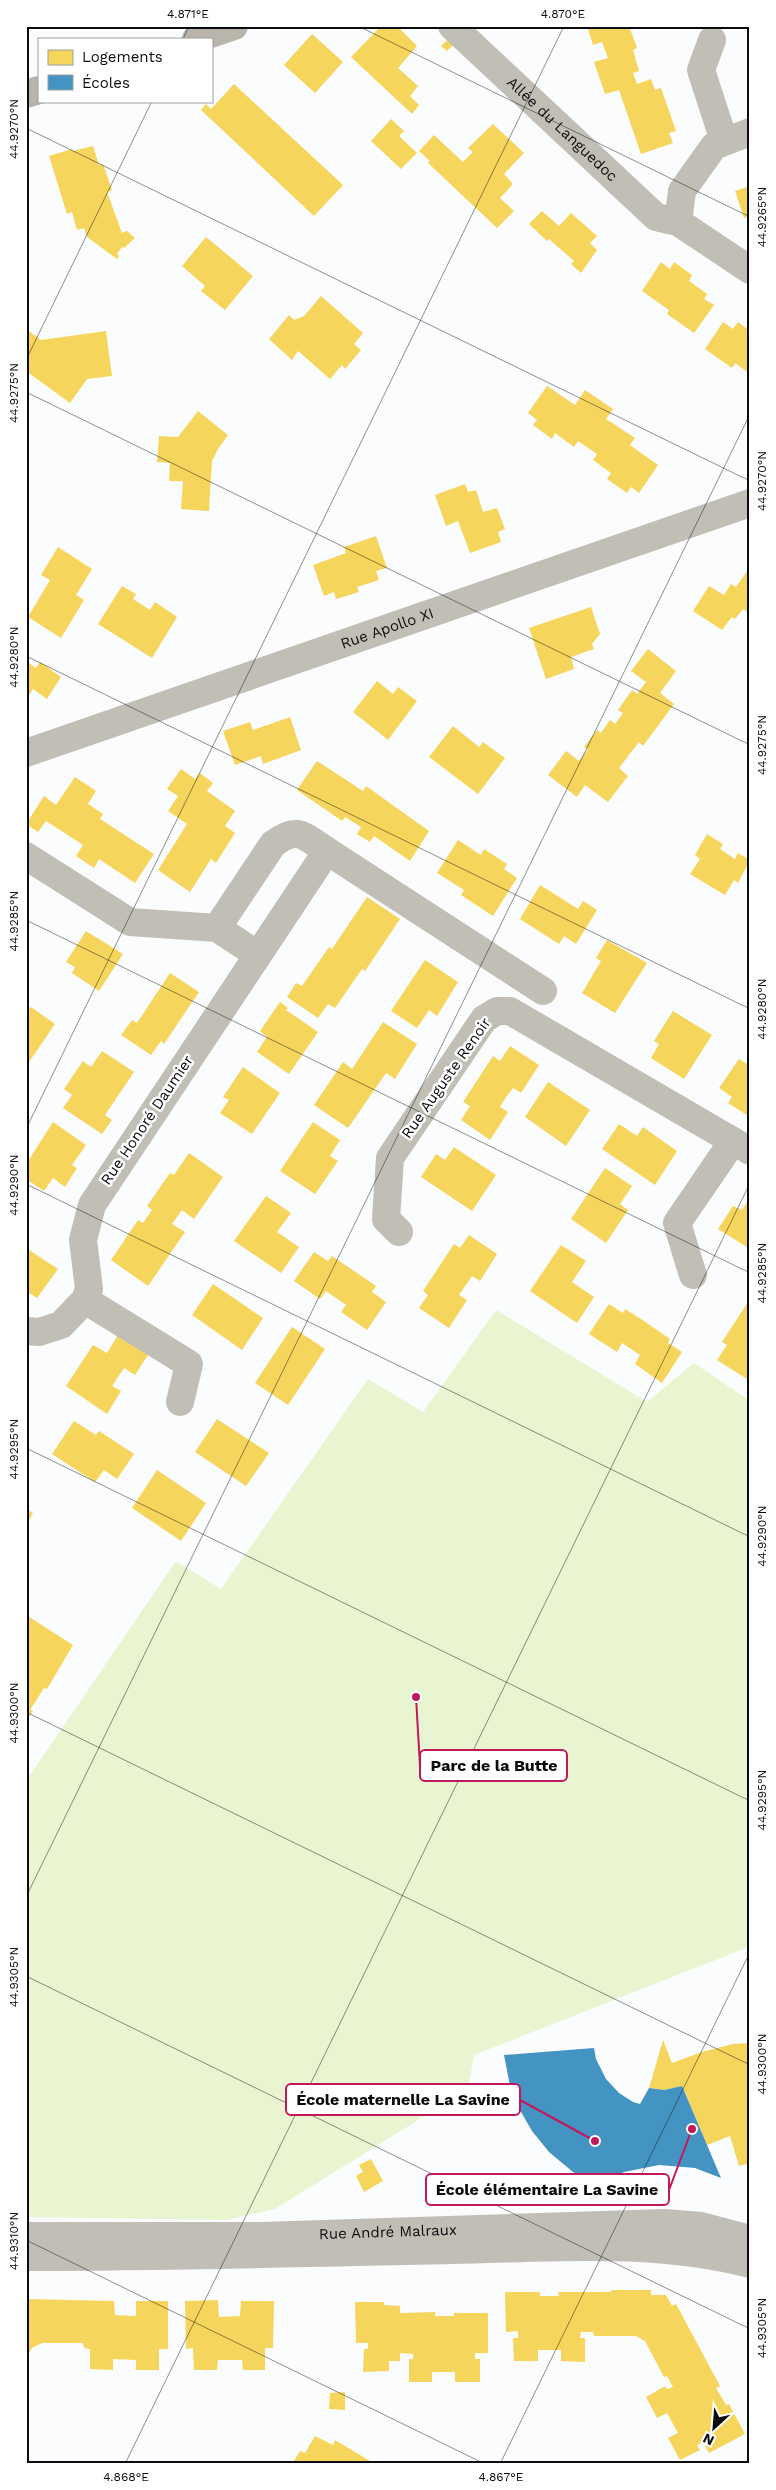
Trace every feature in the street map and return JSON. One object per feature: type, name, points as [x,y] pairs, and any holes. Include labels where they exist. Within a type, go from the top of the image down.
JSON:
[{"type":"main road","points":[[199,38],[234,26]]},
{"type":"main road","points":[[26,94],[38,90]]},
{"type":"street","name":"Allée du Languedoc","points":[[452,26],[656,217],[678,222],[750,270]]},
{"type":"street","points":[[712,40],[701,70],[724,141]]},
{"type":"street","points":[[678,222],[682,191],[714,146],[750,132]]},
{"type":"street","name":"Rue Apollo XI","points":[[26,753],[750,503]]},
{"type":"street","points":[[217,928],[273,844],[286,834],[302,834],[543,991]]},
{"type":"street","name":"Rue Honoré Daumier","points":[[85,1300],[89,1289],[83,1240],[92,1205],[327,851]]},
{"type":"street","points":[[26,856],[130,922],[217,928],[258,955]]},
{"type":"street","name":"Rue Auguste Renoir","points":[[399,1232],[386,1219],[390,1158],[484,1019],[497,1010],[510,1011],[741,1146],[677,1223],[693,1275]]},
{"type":"street","points":[[26,1331],[39,1332],[61,1325],[85,1300],[189,1364],[180,1402]]},
{"type":"street","name":"Rue André Malraux","points":[[26,2236],[262,2236],[665,2223],[701,2226],[750,2239]]},
{"type":"street","name":"Rue André Malraux","points":[[26,2257],[305,2255],[592,2247],[651,2248],[696,2252],[750,2264]]},
{"type":"green space","points":[[496,1310],[647,1402],[694,1363],[750,1401],[750,1942],[746,1948],[474,2055],[468,2089],[275,2209],[227,2220],[26,2217],[26,1781],[176,1561],[221,1589],[368,1379],[423,1412]]},
{"type":"building: Logements","points":[[381,26],[397,26],[417,46],[398,68],[418,86],[410,96],[419,105],[412,114],[351,57]]},
{"type":"building: Logements","points":[[587,26],[629,26],[637,48],[633,50],[639,71],[633,73],[637,84],[651,79],[655,90],[661,88],[676,131],[669,133],[673,143],[641,154],[619,90],[605,94],[594,62],[608,58],[602,42],[593,45]]},
{"type":"building: Logements","points":[[312,34],[343,62],[315,93],[284,65]]},
{"type":"building: Logements","points":[[450,38],[455,43],[447,51],[441,46]]},
{"type":"building: Logements","points":[[234,84],[343,185],[314,216],[201,110],[206,104],[211,109]]},
{"type":"building: Logements","points":[[391,119],[404,131],[399,136],[417,153],[401,169],[371,141]]},
{"type":"building: Logements","points":[[493,124],[524,153],[504,174],[513,184],[500,198],[514,211],[497,228],[428,163],[430,161],[419,151],[434,135],[463,162],[473,152],[468,148]]},
{"type":"building: Logements","points":[[93,146],[99,165],[103,164],[112,190],[107,192],[122,233],[127,231],[135,238],[124,248],[122,247],[117,254],[119,256],[117,259],[87,237],[84,228],[77,230],[72,212],[67,214],[49,156],[72,149],[73,151]]},
{"type":"building: Logements","points":[[750,186],[750,216],[744,218],[735,191]]},
{"type":"building: Logements","points":[[542,211],[559,226],[571,213],[597,236],[590,243],[597,250],[581,273],[571,264],[574,261],[549,239],[547,241],[529,224]]},
{"type":"building: Logements","points":[[206,237],[253,276],[225,310],[201,291],[205,286],[182,266]]},
{"type":"building: Logements","points":[[661,262],[670,269],[674,262],[692,275],[689,281],[707,294],[704,299],[714,305],[694,333],[667,314],[669,310],[642,291]]},
{"type":"building: Logements","points":[[321,296],[363,333],[354,344],[361,350],[345,369],[342,365],[330,379],[298,351],[292,360],[269,339],[289,315],[294,320],[304,316]]},
{"type":"building: Logements","points":[[723,322],[733,329],[738,322],[750,331],[750,374],[735,363],[732,368],[705,349]]},
{"type":"building: Logements","points":[[26,329],[41,340],[106,331],[112,376],[87,379],[70,403],[26,371]]},
{"type":"building: Logements","points":[[547,386],[575,405],[585,390],[613,409],[606,419],[635,438],[630,445],[658,465],[639,493],[631,487],[627,493],[607,479],[611,473],[593,460],[597,454],[578,441],[574,447],[555,433],[552,439],[533,425],[537,420],[528,413]]},
{"type":"building: Logements","points":[[198,411],[228,435],[212,461],[209,511],[181,509],[183,481],[169,481],[170,463],[157,462],[159,436],[178,437]]},
{"type":"building: Logements","points":[[465,484],[468,492],[476,490],[483,512],[497,508],[505,529],[498,532],[501,542],[470,553],[458,521],[446,526],[435,495]]},
{"type":"building: Logements","points":[[376,536],[387,568],[376,571],[379,580],[357,587],[359,592],[336,599],[334,592],[324,596],[313,565],[346,553],[344,547]]},
{"type":"building: Logements","points":[[58,547],[92,569],[76,595],[84,600],[61,638],[28,617],[50,580],[41,575]]},
{"type":"building: Logements","points":[[748,570],[750,571],[750,608],[747,612],[743,609],[735,619],[732,617],[722,630],[693,611],[709,586],[724,595],[731,584],[736,587]]},
{"type":"building: Logements","points":[[122,586],[136,594],[133,599],[150,610],[155,602],[177,617],[152,658],[98,624]]},
{"type":"building: Logements","points":[[591,607],[600,634],[592,644],[594,649],[571,657],[574,669],[546,679],[529,628]]},
{"type":"building: Logements","points":[[648,649],[676,671],[660,693],[674,704],[643,746],[639,742],[619,768],[628,776],[608,802],[585,785],[577,797],[548,775],[566,751],[579,761],[588,749],[584,747],[597,730],[601,733],[610,720],[615,724],[623,713],[618,710],[632,690],[637,694],[646,682],[631,671]]},
{"type":"building: Logements","points":[[26,661],[36,668],[40,662],[61,677],[47,699],[33,689],[26,700]]},
{"type":"building: Logements","points":[[377,681],[393,694],[398,687],[417,701],[388,740],[353,712]]},
{"type":"building: Logements","points":[[290,717],[301,750],[263,764],[261,756],[235,765],[223,731],[250,722],[253,730]]},
{"type":"building: Logements","points":[[453,726],[479,747],[483,742],[505,758],[478,794],[429,757]]},
{"type":"building: Logements","points":[[317,761],[363,791],[366,786],[429,831],[410,861],[374,836],[370,842],[357,834],[361,827],[345,817],[342,821],[297,790]]},
{"type":"building: Logements","points":[[181,769],[195,779],[200,773],[213,783],[207,791],[235,811],[225,826],[235,833],[216,863],[211,859],[190,892],[158,870],[187,824],[168,811],[178,796],[167,789]]},
{"type":"building: Logements","points":[[75,777],[96,791],[88,804],[103,814],[100,819],[154,854],[135,883],[99,859],[94,868],[76,856],[83,845],[46,821],[38,832],[26,824],[44,796],[56,805]]},
{"type":"building: Logements","points":[[707,834],[723,844],[720,849],[735,859],[738,853],[750,860],[738,883],[734,880],[725,895],[690,874],[700,859],[695,855]]},
{"type":"building: Logements","points":[[458,840],[481,855],[484,849],[507,864],[504,869],[517,878],[493,916],[461,895],[464,890],[437,873]]},
{"type":"building: Logements","points":[[540,885],[578,909],[583,901],[597,910],[576,944],[564,936],[559,944],[520,919]]},
{"type":"building: Logements","points":[[367,897],[400,919],[365,971],[362,969],[335,1008],[328,1004],[318,1018],[287,997],[296,983],[302,986],[329,947],[332,949]]},
{"type":"building: Logements","points":[[86,931],[123,954],[99,991],[72,973],[75,967],[66,962]]},
{"type":"building: Logements","points":[[607,940],[647,963],[615,1013],[582,993],[601,961],[596,958]]},
{"type":"building: Logements","points":[[425,960],[458,982],[437,1016],[429,1010],[417,1028],[391,1011]]},
{"type":"building: Logements","points":[[170,973],[199,992],[164,1044],[161,1041],[151,1055],[121,1035],[132,1020],[137,1023]]},
{"type":"building: Logements","points":[[280,1002],[288,1008],[286,1010],[318,1032],[289,1074],[257,1052],[267,1037],[260,1031]]},
{"type":"building: Logements","points":[[31,1007],[55,1024],[29,1062],[26,1060],[26,1013]]},
{"type":"building: Logements","points":[[673,1011],[712,1035],[684,1079],[651,1058],[659,1044],[654,1041]]},
{"type":"building: Logements","points":[[383,1022],[417,1044],[395,1079],[386,1073],[348,1128],[314,1105],[343,1062],[352,1069]]},
{"type":"building: Logements","points":[[510,1046],[539,1065],[521,1093],[513,1088],[506,1097],[500,1107],[508,1112],[490,1140],[461,1120],[470,1106],[463,1102],[493,1056],[500,1061]]},
{"type":"building: Logements","points":[[102,1051],[134,1072],[105,1115],[112,1120],[102,1134],[63,1108],[72,1095],[64,1089],[83,1061],[91,1067]]},
{"type":"building: Logements","points":[[739,1059],[750,1066],[750,1117],[728,1103],[732,1097],[719,1088]]},
{"type":"building: Logements","points":[[243,1067],[280,1093],[252,1134],[220,1113],[229,1100],[223,1097]]},
{"type":"building: Logements","points":[[548,1082],[590,1110],[566,1146],[525,1117]]},
{"type":"building: Logements","points":[[53,1122],[86,1145],[72,1165],[77,1168],[65,1187],[53,1178],[44,1191],[26,1179],[26,1160],[28,1161]]},
{"type":"building: Logements","points":[[313,1122],[340,1140],[330,1156],[338,1161],[315,1194],[280,1171]]},
{"type":"building: Logements","points":[[619,1124],[637,1136],[643,1127],[677,1151],[655,1185],[602,1149]]},
{"type":"building: Logements","points":[[454,1147],[496,1175],[472,1211],[421,1177],[436,1154],[445,1160]]},
{"type":"building: Logements","points":[[189,1153],[223,1177],[194,1219],[182,1210],[172,1224],[185,1232],[148,1286],[111,1260],[138,1220],[143,1223],[152,1210],[147,1206],[170,1173],[174,1175]]},
{"type":"building: Logements","points":[[605,1168],[632,1186],[620,1204],[628,1210],[606,1243],[571,1219]]},
{"type":"building: Logements","points":[[266,1196],[291,1213],[277,1232],[299,1247],[281,1273],[234,1241]]},
{"type":"building: Logements","points":[[750,1197],[750,1249],[718,1229],[733,1206],[742,1210]]},
{"type":"building: Logements","points":[[469,1235],[497,1254],[480,1281],[472,1276],[459,1295],[467,1300],[449,1328],[419,1308],[428,1295],[423,1291],[454,1244],[460,1248]]},
{"type":"building: Logements","points":[[561,1245],[586,1261],[572,1282],[594,1297],[577,1323],[530,1291]]},
{"type":"building: Logements","points":[[26,1248],[58,1269],[37,1298],[26,1291]]},
{"type":"building: Logements","points":[[314,1252],[328,1261],[332,1256],[376,1286],[372,1292],[386,1302],[367,1330],[341,1312],[346,1305],[326,1291],[320,1299],[294,1281]]},
{"type":"building: Logements","points":[[213,1284],[263,1318],[242,1350],[192,1315]]},
{"type":"building: Logements","points":[[750,1299],[750,1375],[747,1379],[717,1360],[727,1345],[722,1342]]},
{"type":"building: Logements","points":[[609,1304],[623,1313],[625,1309],[638,1317],[670,1339],[668,1343],[682,1352],[662,1383],[635,1364],[640,1355],[622,1343],[617,1352],[589,1334]]},
{"type":"building: Logements","points":[[292,1327],[325,1349],[288,1405],[255,1383]]},
{"type":"building: Logements","points":[[118,1335],[148,1355],[135,1375],[124,1368],[112,1386],[121,1391],[107,1414],[66,1386],[93,1345],[107,1353]]},
{"type":"building: Logements","points":[[217,1419],[269,1453],[246,1486],[195,1452]]},
{"type":"building: Logements","points":[[74,1421],[96,1435],[99,1431],[134,1454],[117,1479],[104,1470],[95,1482],[52,1454]]},
{"type":"building: Logements","points":[[157,1470],[206,1503],[181,1541],[132,1508]]},
{"type":"building: Logements","points":[[26,1509],[33,1513],[26,1525]]},
{"type":"building: Logements","points":[[26,1615],[73,1645],[47,1689],[44,1688],[30,1710],[33,1711],[26,1721]]},
{"type":"building: Logements","points":[[663,2040],[672,2063],[702,2052],[733,2044],[750,2043],[750,2163],[739,2166],[730,2136],[707,2145],[682,2086],[664,2090],[649,2088]]},
{"type":"building: Logements","points":[[371,2159],[383,2181],[364,2192],[356,2176],[363,2172],[359,2165]]},
{"type":"building: Logements","points":[[611,2290],[651,2290],[651,2295],[666,2295],[672,2306],[676,2304],[720,2386],[716,2388],[726,2405],[729,2404],[745,2434],[709,2453],[703,2442],[697,2445],[700,2450],[680,2460],[668,2438],[678,2433],[667,2413],[657,2418],[646,2397],[665,2386],[667,2389],[673,2387],[667,2376],[664,2377],[645,2341],[636,2336],[594,2336],[593,2332],[581,2332],[580,2338],[585,2338],[585,2362],[561,2361],[561,2350],[538,2350],[538,2361],[514,2361],[513,2338],[518,2338],[518,2331],[506,2332],[505,2292],[540,2292],[540,2296],[559,2296],[558,2292],[611,2292]]},
{"type":"building: Logements","points":[[26,2299],[114,2301],[115,2315],[136,2316],[136,2301],[168,2301],[168,2349],[159,2349],[159,2370],[136,2370],[136,2360],[113,2359],[113,2370],[90,2369],[90,2349],[84,2348],[83,2343],[42,2343],[32,2348],[26,2357]]},
{"type":"building: Logements","points":[[218,2300],[219,2317],[240,2316],[241,2301],[274,2301],[273,2348],[265,2348],[265,2370],[243,2370],[242,2360],[218,2360],[217,2370],[194,2370],[193,2348],[186,2349],[185,2301]]},
{"type":"building: Logements","points":[[355,2302],[384,2302],[384,2305],[400,2306],[400,2313],[435,2312],[435,2316],[454,2316],[454,2313],[488,2313],[488,2353],[475,2353],[475,2359],[480,2359],[480,2382],[455,2382],[455,2372],[432,2372],[432,2382],[409,2382],[409,2359],[413,2359],[413,2354],[400,2353],[400,2361],[389,2361],[389,2371],[363,2372],[364,2349],[368,2349],[368,2343],[356,2343]]},
{"type":"building: Logements","points":[[345,2392],[345,2410],[329,2409],[330,2393]]},
{"type":"building: Logements","points":[[315,2436],[333,2445],[335,2440],[375,2464],[292,2464],[300,2451],[305,2453]]},
{"type":"building: Écoles","points":[[594,2048],[596,2059],[606,2079],[619,2093],[633,2102],[640,2104],[649,2088],[664,2090],[682,2086],[721,2178],[695,2168],[659,2165],[624,2172],[594,2189],[596,2185],[573,2172],[549,2152],[532,2131],[517,2105],[510,2086],[504,2055]]},
{"type":"place","name":"Parc de la Butte","points":[[416,1697]]},
{"type":"place","name":"École élémentaire La Savine","points":[[692,2129]]},
{"type":"place","name":"École maternelle La Savine","points":[[595,2141]]}]
